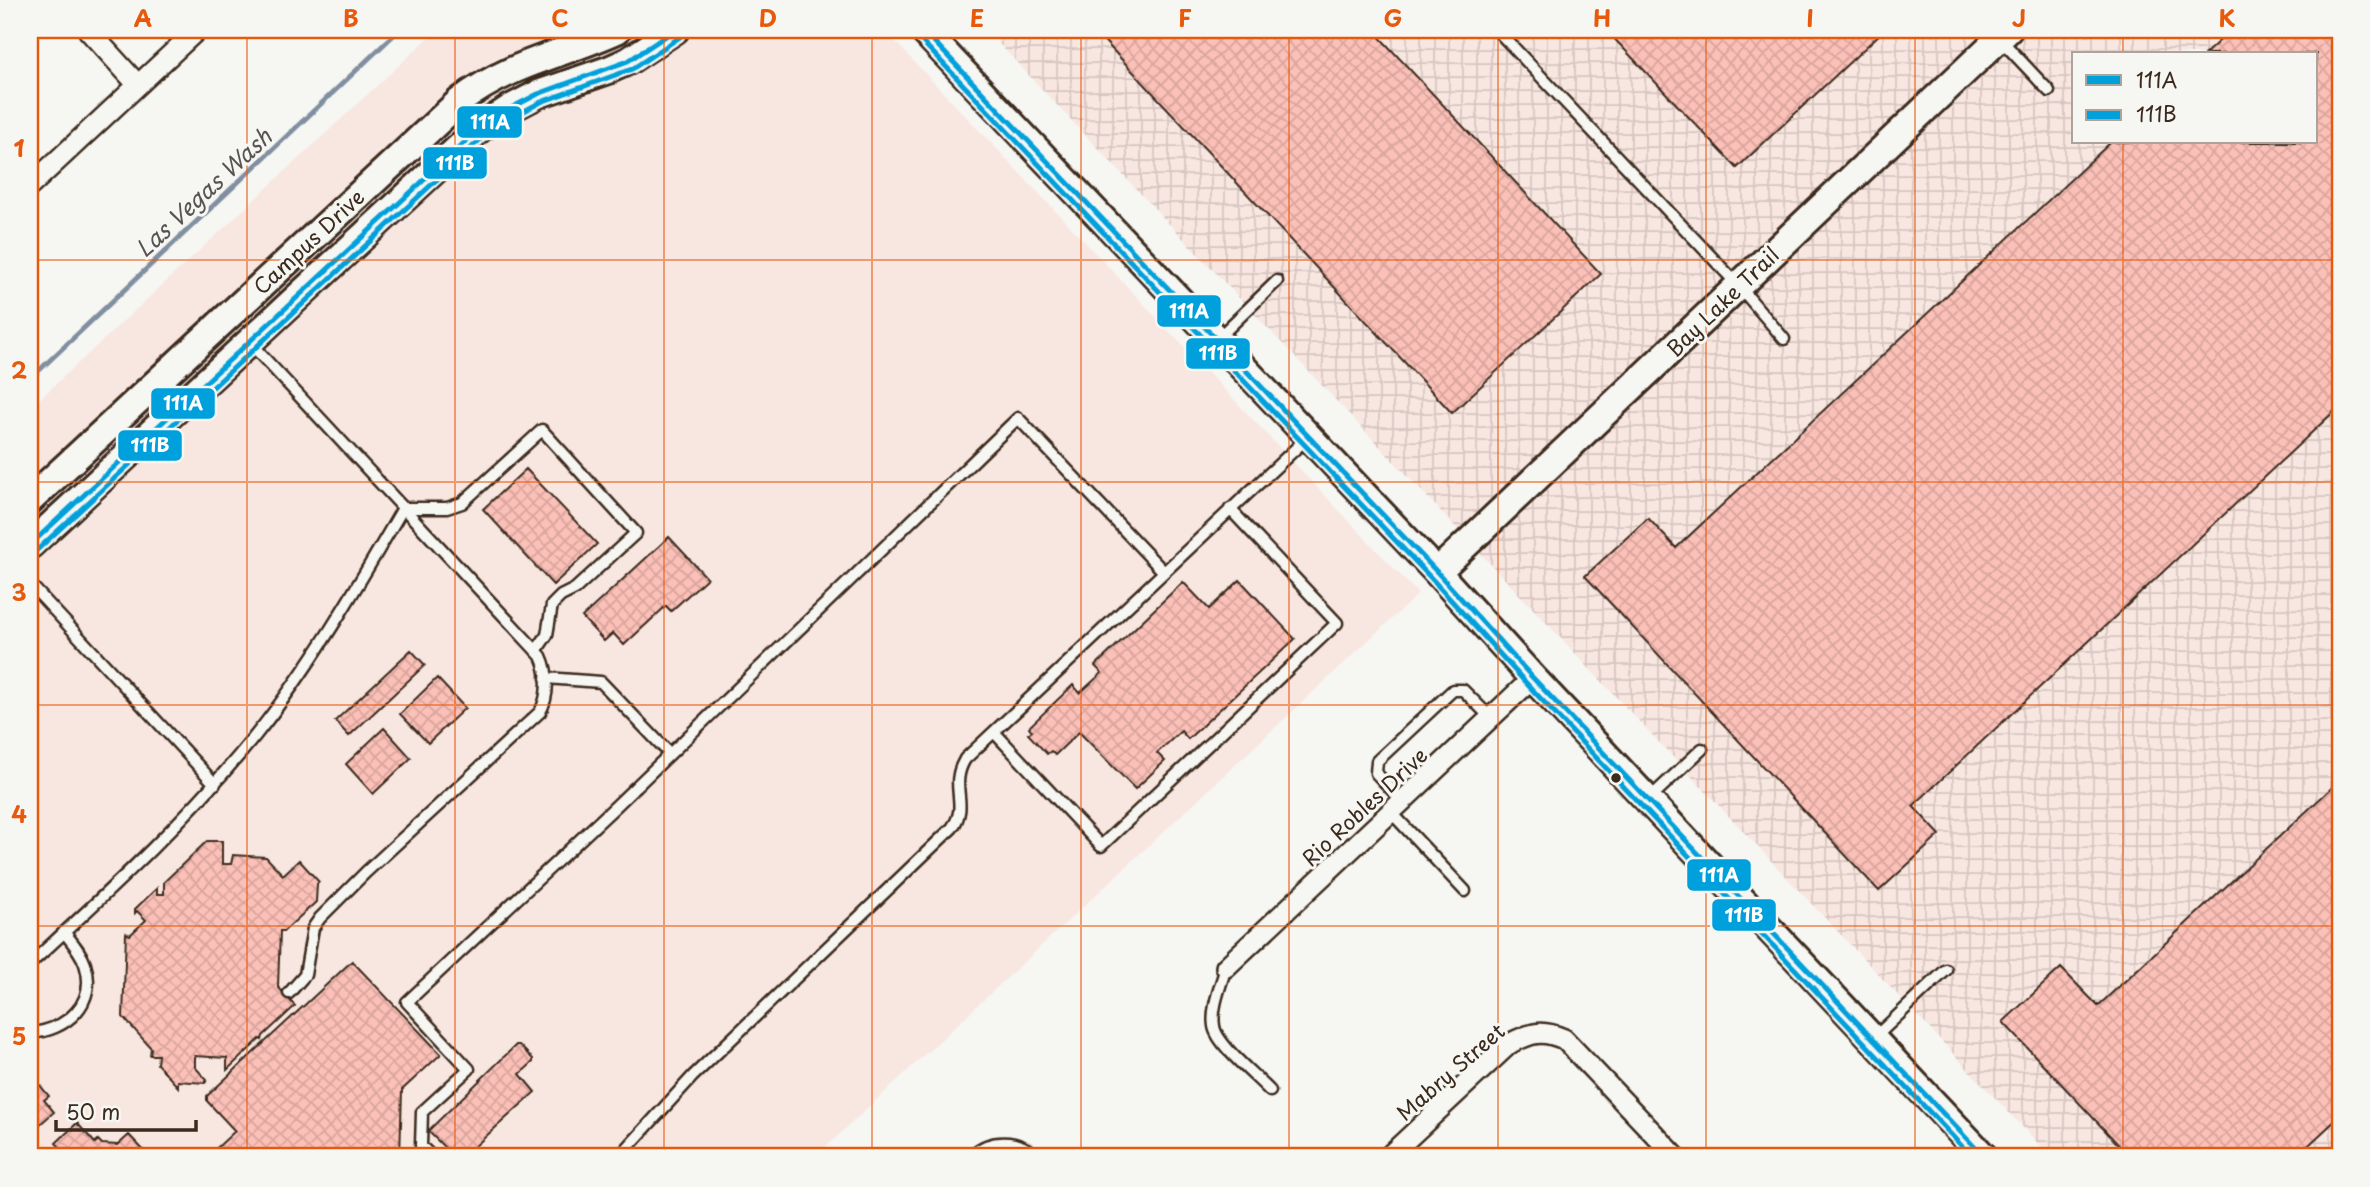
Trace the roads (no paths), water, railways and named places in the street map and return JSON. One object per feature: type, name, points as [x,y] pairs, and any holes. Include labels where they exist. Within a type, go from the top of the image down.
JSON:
[{"type":"street","points":[[88,30],[138,85]]},
{"type":"street","points":[[30,186],[197,30]]},
{"type":"street","name":"Campus Drive","points":[[30,500],[474,90],[518,66],[617,30]]},
{"type":"street","name":"Campus Drive","points":[[30,545],[479,129],[538,94],[628,61],[675,30]]},
{"type":"street","points":[[923,30],[1437,572],[1533,678],[1984,1157]]},
{"type":"street","name":"Bay Lake Trail","points":[[1437,572],[1999,32]]},
{"type":"street","points":[[226,317],[248,341]]},
{"type":"street","name":"Rio Robles Drive","points":[[1226,967],[1533,678]]},
{"type":"street","name":"Mabry Street","points":[[1388,1157],[1509,1044],[1530,1034],[1548,1032],[1564,1039],[1676,1157]]},
{"type":"street","points":[[976,1157],[982,1152],[1007,1147],[1023,1151],[1030,1157]]},
{"type":"lane","points":[[1497,30],[1738,285],[1784,339]]},
{"type":"lane","points":[[1999,32],[2049,91]]},
{"type":"lane","points":[[1217,339],[1277,281]]},
{"type":"lane","points":[[248,341],[536,651],[544,663],[546,678],[546,699],[535,717],[366,872],[316,922],[305,975],[289,993]]},
{"type":"lane","points":[[432,1157],[421,1146],[422,1112],[469,1069],[407,1002],[670,754],[1018,418],[1164,572]]},
{"type":"lane","points":[[403,508],[454,507],[469,497],[542,430],[636,533],[575,589],[561,596],[552,605],[547,635],[536,651]]},
{"type":"lane","points":[[619,1157],[702,1068],[952,828],[961,808],[957,786],[959,769],[965,759],[1308,436]]},
{"type":"lane","points":[[30,964],[159,844],[255,736],[307,666],[348,603],[403,508]]},
{"type":"lane","points":[[994,732],[1101,846],[1338,623],[1230,509]]},
{"type":"lane","points":[[30,584],[215,784]]},
{"type":"lane","points":[[546,678],[601,682],[670,754]]},
{"type":"lane","points":[[1465,891],[1397,806],[1376,773],[1377,761],[1453,690],[1463,691],[1491,718]]},
{"type":"lane","points":[[1648,800],[1702,749]]},
{"type":"lane","points":[[30,1033],[55,1029],[65,1023],[84,999],[86,966],[64,932]]},
{"type":"lane","points":[[1226,967],[1213,1015],[1213,1028],[1221,1040],[1270,1091]]},
{"type":"lane","points":[[1873,1039],[1947,970]]},
{"type":"waterway","name":"Las Vegas Wash","points":[[30,379],[399,30]]}]
